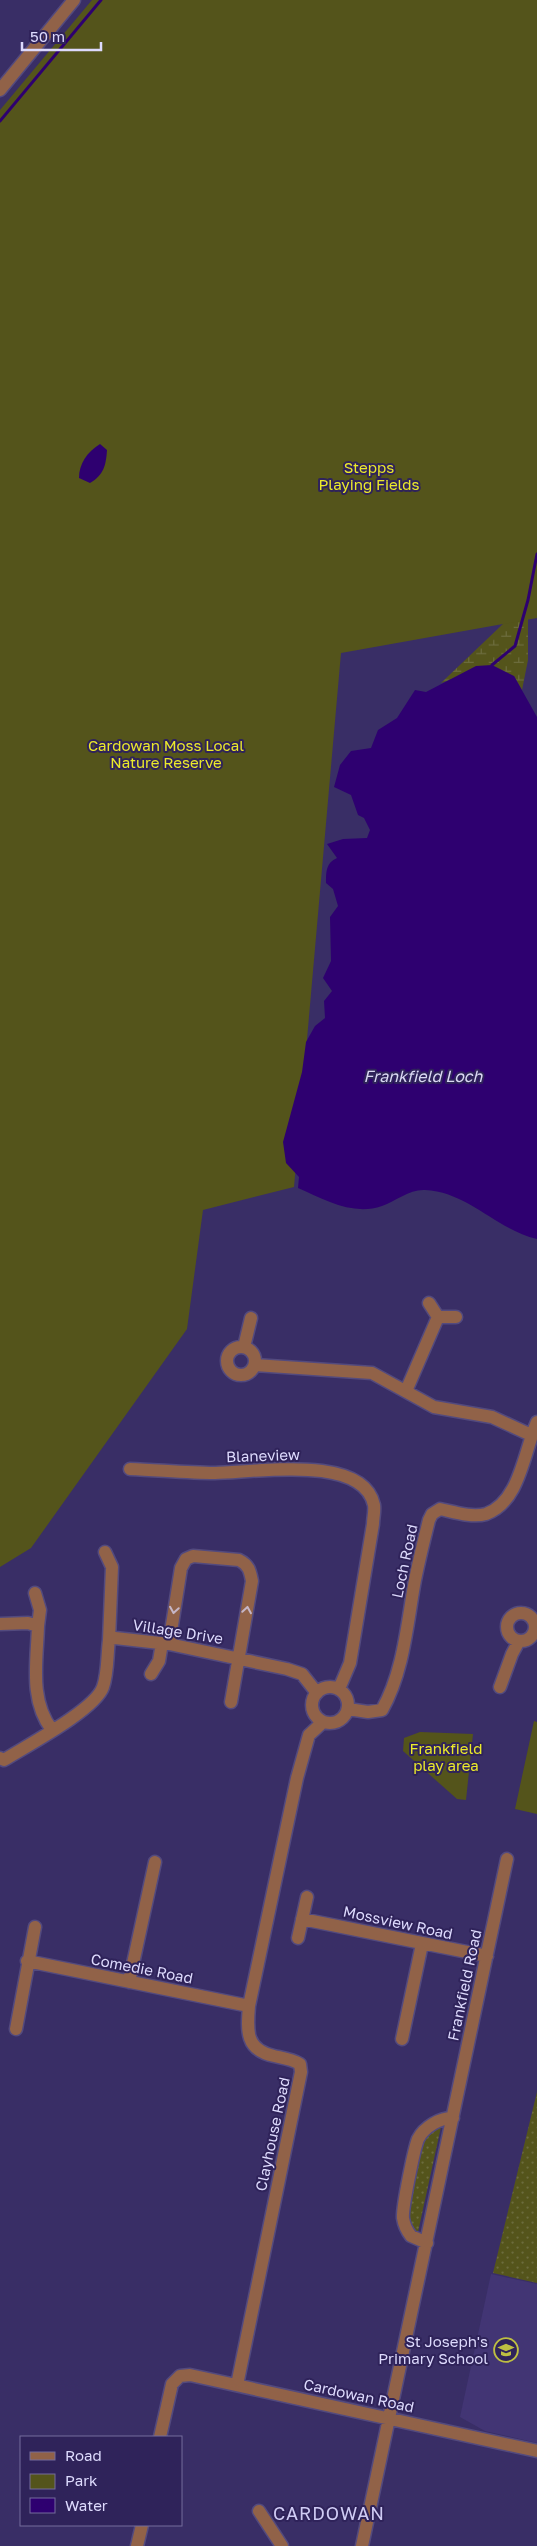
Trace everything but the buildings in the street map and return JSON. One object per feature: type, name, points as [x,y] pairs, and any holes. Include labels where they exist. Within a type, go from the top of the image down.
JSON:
[{"type":"street","points":[[0,90],[74,0]]},
{"type":"street","points":[[429,1303],[438,1317]]},
{"type":"street","points":[[438,1317],[456,1317]]},
{"type":"street","points":[[406,1391],[438,1317]]},
{"type":"street","points":[[244,1347],[251,1318]]},
{"type":"street","points":[[255,1365],[252,1352],[244,1347],[236,1348],[228,1354],[228,1368],[235,1374],[245,1375],[255,1365],[372,1373],[434,1407],[492,1417],[531,1435]]},
{"type":"street","name":"Loch Road","points":[[348,1709],[368,1712],[382,1710],[389,1698],[403,1650],[415,1578],[432,1514],[440,1509],[469,1515],[486,1514],[501,1505],[516,1482],[537,1422]]},
{"type":"street","name":"Blaneview","points":[[130,1469],[215,1473],[281,1468],[321,1471],[343,1475],[366,1489],[374,1504],[373,1524],[366,1555],[350,1663],[339,1689]]},
{"type":"street","points":[[0,1758],[4,1760],[52,1730],[95,1699],[103,1687],[109,1640],[112,1567],[105,1552]]},
{"type":"street","points":[[151,1674],[160,1661],[166,1643],[181,1568],[186,1559],[193,1556],[239,1560],[250,1569],[252,1582],[231,1702]]},
{"type":"street","points":[[35,1593],[40,1610],[36,1691],[44,1719],[52,1730]]},
{"type":"street","points":[[520,1614],[534,1614],[534,1632],[528,1639],[519,1641],[509,1634],[509,1621],[520,1614]]},
{"type":"street","points":[[0,1624],[28,1623],[38,1626]]},
{"type":"street","name":"Village Drive","points":[[109,1640],[115,1638],[166,1643],[295,1671],[302,1674],[317,1693]]},
{"type":"street","points":[[500,1687],[512,1654],[519,1641]]},
{"type":"street","points":[[328,1687],[339,1689],[348,1702],[348,1709],[340,1721],[323,1722],[316,1715],[312,1706],[317,1693],[328,1687]]},
{"type":"street","name":"Clayhouse Road","points":[[238,2385],[301,2072],[300,2064],[294,2060],[265,2054],[254,2046],[247,2032],[250,2006],[297,1778],[309,1735],[323,1722]]},
{"type":"street","name":"Frankfield Road","points":[[362,2546],[507,1859]]},
{"type":"street","points":[[128,1982],[155,1862]]},
{"type":"street","points":[[298,1938],[307,1897]]},
{"type":"street","name":"Mossview Road","points":[[302,1919],[487,1956]]},
{"type":"street","points":[[16,2029],[27,1961],[35,1927]]},
{"type":"street","points":[[402,2039],[422,1944]]},
{"type":"street","name":"Comedie Road","points":[[27,1961],[250,2006]]},
{"type":"street","points":[[426,2243],[411,2236],[403,2217],[418,2138],[426,2129],[444,2118],[453,2118]]},
{"type":"street","name":"Cardowan Road","points":[[160,2436],[172,2384],[180,2376],[190,2375],[537,2451]]},
{"type":"street","points":[[259,2511],[282,2546]]},
{"type":"street","points":[[137,2546],[142,2526]]},
{"type":"shaded area","name":"St Joseph's Primary School","points":[[491,2274],[537,2284],[537,2443],[485,2431],[460,2417]]},
{"type":"green space","name":"Cardowan Moss Local Nature Reserve","points":[[92,0],[537,0],[537,618],[341,653],[294,1187],[203,1210],[187,1329],[31,1548],[0,1567],[0,110]]},
{"type":"green space","points":[[528,600],[528,660],[522,690],[514,676],[452,679],[441,683]]},
{"type":"green space","points":[[534,1721],[537,1722],[537,1814],[515,1809]]},
{"type":"green space","name":"Frankfield play area","points":[[420,1732],[473,1734],[466,1800],[457,1799],[403,1751],[404,1738]]},
{"type":"green space","points":[[537,2092],[537,2283],[493,2273]]},
{"type":"green space","points":[[437,2125],[441,2127],[418,2232],[414,2232],[407,2220],[422,2138]]},
{"type":"water","points":[[100,444],[107,450],[105,465],[98,477],[90,483],[79,478],[80,468],[91,451]]},
{"type":"water","name":"Frankfield Loch","points":[[492,665],[514,676],[537,717],[537,1239],[509,1228],[469,1204],[441,1192],[414,1191],[371,1209],[350,1208],[329,1202],[298,1188],[299,1177],[286,1163],[283,1142],[302,1072],[306,1042],[315,1026],[325,1018],[324,1001],[332,991],[323,978],[331,961],[330,917],[338,906],[333,889],[326,883],[326,879],[329,865],[337,858],[327,844],[343,839],[367,838],[370,830],[364,818],[358,815],[351,795],[334,787],[340,765],[351,751],[371,748],[378,730],[397,718],[415,690],[426,692],[476,666]]},
{"type":"waterway","points":[[0,121],[101,0]]},
{"type":"waterway","points":[[492,665],[515,646],[528,600],[537,554]]},
{"type":"place","name":"St Joseph's Primary School","points":[[506,2350]]},
{"type":"district","name":"CARDOWAN","points":[[329,2513]]},
{"type":"park label","name":"Stepps Playing Fields","points":[[369,476]]}]
